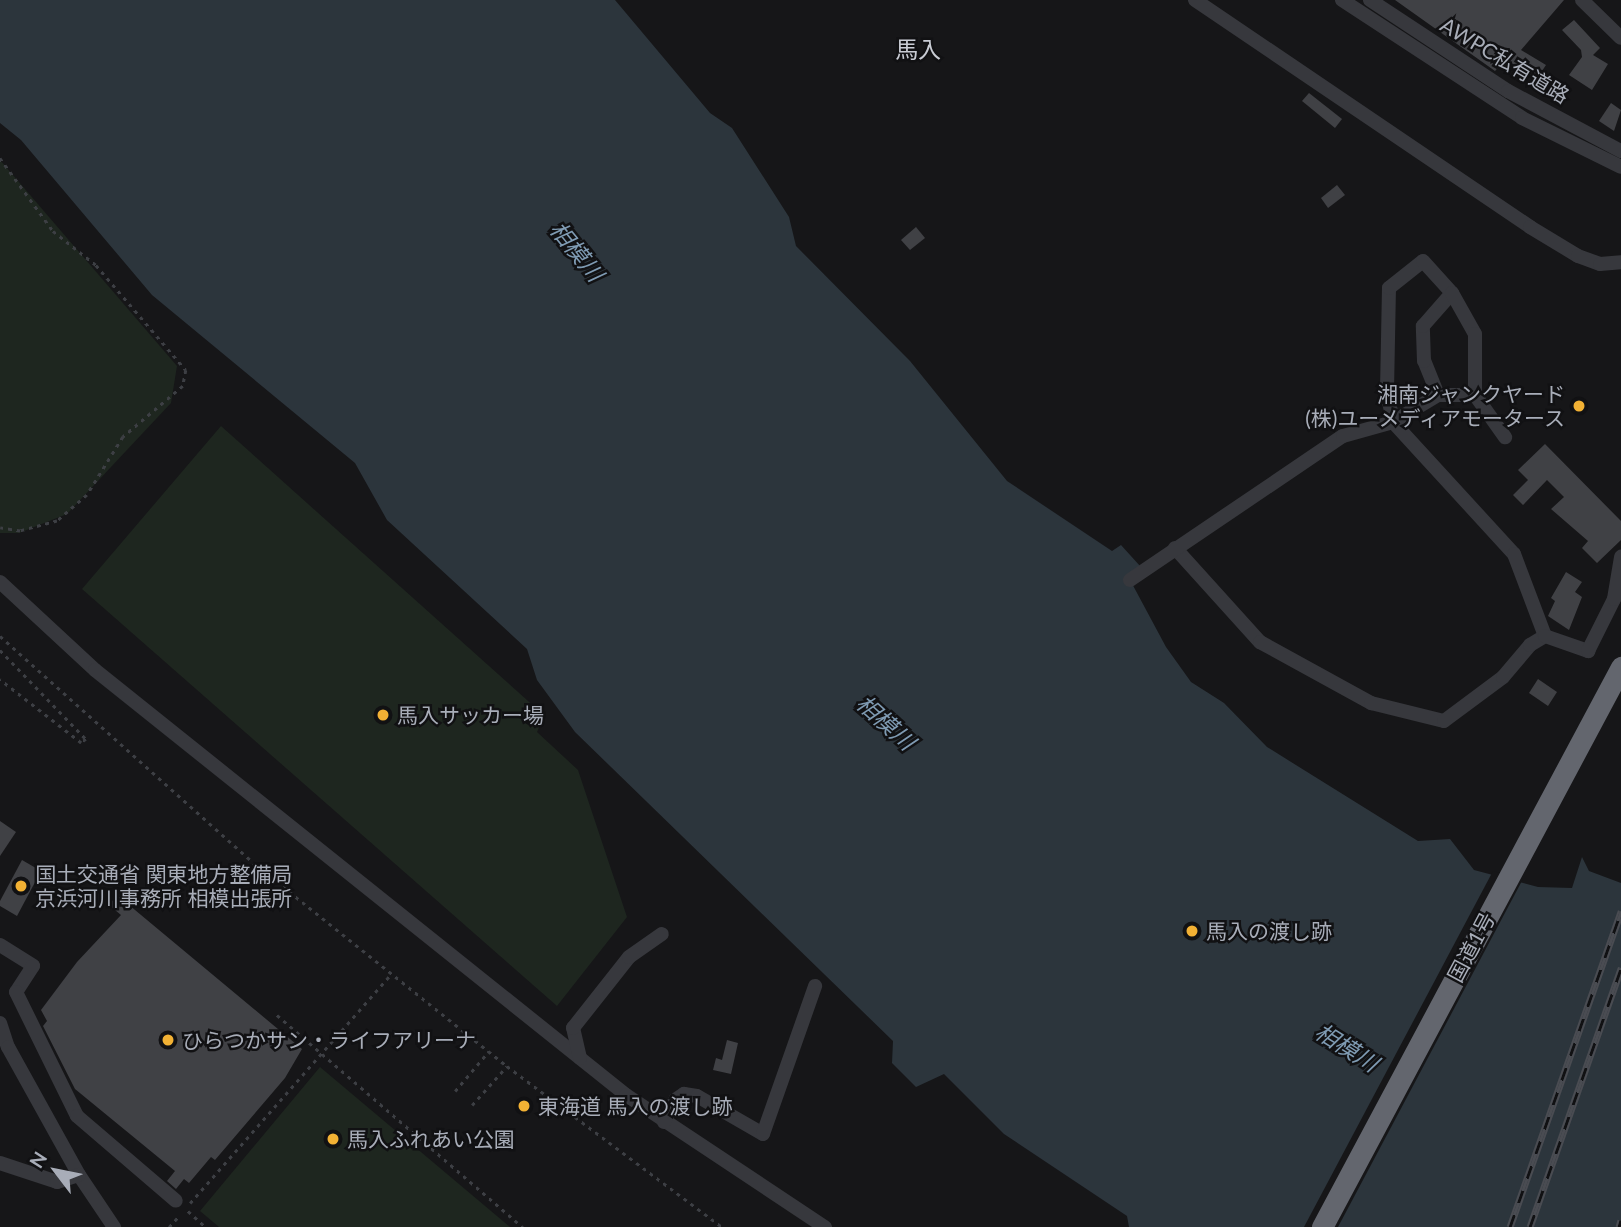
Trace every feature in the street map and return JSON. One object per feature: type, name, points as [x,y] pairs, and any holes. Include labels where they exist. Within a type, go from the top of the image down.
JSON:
[{"type":"highway","name":"国道1号","points":[[1322,1227],[1621,667]]},
{"type":"street","points":[[1195,0],[1530,227],[1578,256],[1600,264],[1621,262]]},
{"type":"street","points":[[1342,0],[1522,118],[1621,167]]},
{"type":"street","name":"AWPC私有道路","points":[[1370,0],[1508,91],[1621,151]]},
{"type":"street","points":[[1582,0],[1621,38]]},
{"type":"street","points":[[1505,437],[1475,395],[1475,334],[1452,293],[1423,261],[1389,288],[1387,391],[1393,422],[1514,554],[1545,636]]},
{"type":"street","points":[[1438,395],[1424,361],[1423,326],[1452,293]]},
{"type":"street","points":[[1130,580],[1343,436],[1393,422],[1438,395],[1475,395]]},
{"type":"street","points":[[1175,548],[1260,642],[1371,703],[1444,721],[1503,677],[1530,645],[1545,636]]},
{"type":"street","points":[[1545,636],[1588,651],[1615,599],[1621,556]]},
{"type":"street","points":[[0,582],[95,670],[580,1058],[664,1122],[825,1227]]},
{"type":"street","points":[[580,1058],[573,1028],[629,957],[662,934]]},
{"type":"street","points":[[0,945],[33,966],[16,992],[77,1116],[181,1205]]},
{"type":"street","points":[[664,1122],[675,1100],[684,1094],[696,1096],[763,1134],[815,985]]},
{"type":"street","points":[[0,1023],[8,1046],[79,1175],[114,1227]]},
{"type":"street","points":[[0,1163],[57,1182],[79,1175]]},
{"type":"path","points":[[0,159],[53,231],[96,265],[186,370],[183,386],[122,437],[87,495],[57,521],[20,531],[0,528]]},
{"type":"path","points":[[0,636],[256,865],[507,1066],[722,1227]]},
{"type":"path","points":[[0,650],[86,739],[81,743],[0,680]]},
{"type":"path","points":[[169,1227],[181,1205],[392,973]]},
{"type":"path","points":[[277,1015],[523,1227]]},
{"type":"path","points":[[455,1091],[489,1051]]},
{"type":"path","points":[[471,1105],[507,1066]]},
{"type":"path","points":[[181,1205],[206,1227]]},
{"type":"shaded area","points":[[0,160],[177,366],[171,403],[67,514],[19,533],[0,533]]},
{"type":"shaded area","name":"馬入サッカー場","points":[[221,426],[537,709],[542,721],[537,732],[578,770],[627,917],[557,1006],[82,589]]},
{"type":"shaded area","name":"馬入ふれあい公園","points":[[320,1067],[510,1227],[219,1227],[200,1211]]},
{"type":"water","name":"相模川","points":[[0,0],[615,0],[710,113],[732,128],[789,217],[796,246],[910,361],[1007,481],[1112,551],[1121,545],[1140,566],[1129,578],[1166,647],[1191,682],[1224,703],[1267,747],[1418,841],[1450,839],[1474,870],[1538,887],[1572,888],[1582,857],[1589,871],[1621,883],[1621,1227],[1129,1227],[1127,1216],[1004,1134],[944,1074],[916,1087],[892,1063],[893,1041],[575,732],[537,680],[527,649],[387,520],[355,463],[152,295],[21,140],[0,123]]},
{"type":"pier","points":[[1493,871],[1523,879],[1338,1227],[1304,1227]]},
{"type":"building","points":[[1395,0],[1564,0],[1521,50],[1546,65],[1536,80],[1506,59],[1495,71]]},
{"type":"building","points":[[1574,20],[1600,48],[1593,55],[1608,64],[1592,90],[1569,75],[1582,57],[1581,50],[1562,30]]},
{"type":"building","points":[[1309,93],[1342,119],[1335,128],[1302,101]]},
{"type":"building","points":[[1611,103],[1621,110],[1614,131],[1599,121]]},
{"type":"building","points":[[1337,185],[1345,195],[1328,208],[1321,198]]},
{"type":"building","points":[[916,227],[925,238],[910,250],[901,240]]},
{"type":"building","points":[[1545,444],[1621,521],[1621,540],[1597,563],[1582,548],[1588,541],[1551,509],[1564,497],[1547,480],[1523,505],[1513,495],[1528,480],[1518,470]]},
{"type":"building","points":[[1566,572],[1582,582],[1575,592],[1582,597],[1569,630],[1548,616],[1555,601],[1551,598]]},
{"type":"building","points":[[1538,679],[1557,692],[1548,706],[1529,693]]},
{"type":"building","points":[[0,821],[16,832],[0,856]]},
{"type":"building","name":"国土交通省 関東地方整備局 京浜河川事務所 相模出張所","points":[[22,860],[41,871],[17,916],[0,906],[0,901]]},
{"type":"building","name":"ひらつかサン・ライフアリーナ","points":[[117,895],[302,1049],[285,1078],[215,1160],[211,1157],[189,1183],[184,1179],[176,1189],[167,1181],[175,1171],[75,1089],[43,1026],[47,1021],[41,1010],[77,962],[121,915],[109,905]]},
{"type":"building","points":[[727,1040],[738,1043],[731,1074],[713,1070],[716,1058],[722,1060]]},
{"type":"railway","points":[[1510,1227],[1621,911]]},
{"type":"railway","points":[[1530,1227],[1621,968]]},
{"type":"railway","points":[[1619,1227],[1621,1220]]},
{"type":"place","name":"湘南ジャンクヤード (株)ユーメディアモータース","points":[[1579,406]]},
{"type":"place","name":"馬入サッカー場","points":[[383,715]]},
{"type":"place","name":"国土交通省 関東地方整備局 京浜河川事務所 相模出張所","points":[[21,886]]},
{"type":"place","name":"馬入の渡し跡","points":[[1192,931]]},
{"type":"place","name":"ひらつかサン・ライフアリーナ","points":[[168,1040]]},
{"type":"place","name":"東海道 馬入の渡し跡","points":[[524,1106]]},
{"type":"place","name":"馬入ふれあい公園","points":[[333,1139]]},
{"type":"district","name":"馬入","points":[[918,49]]}]
